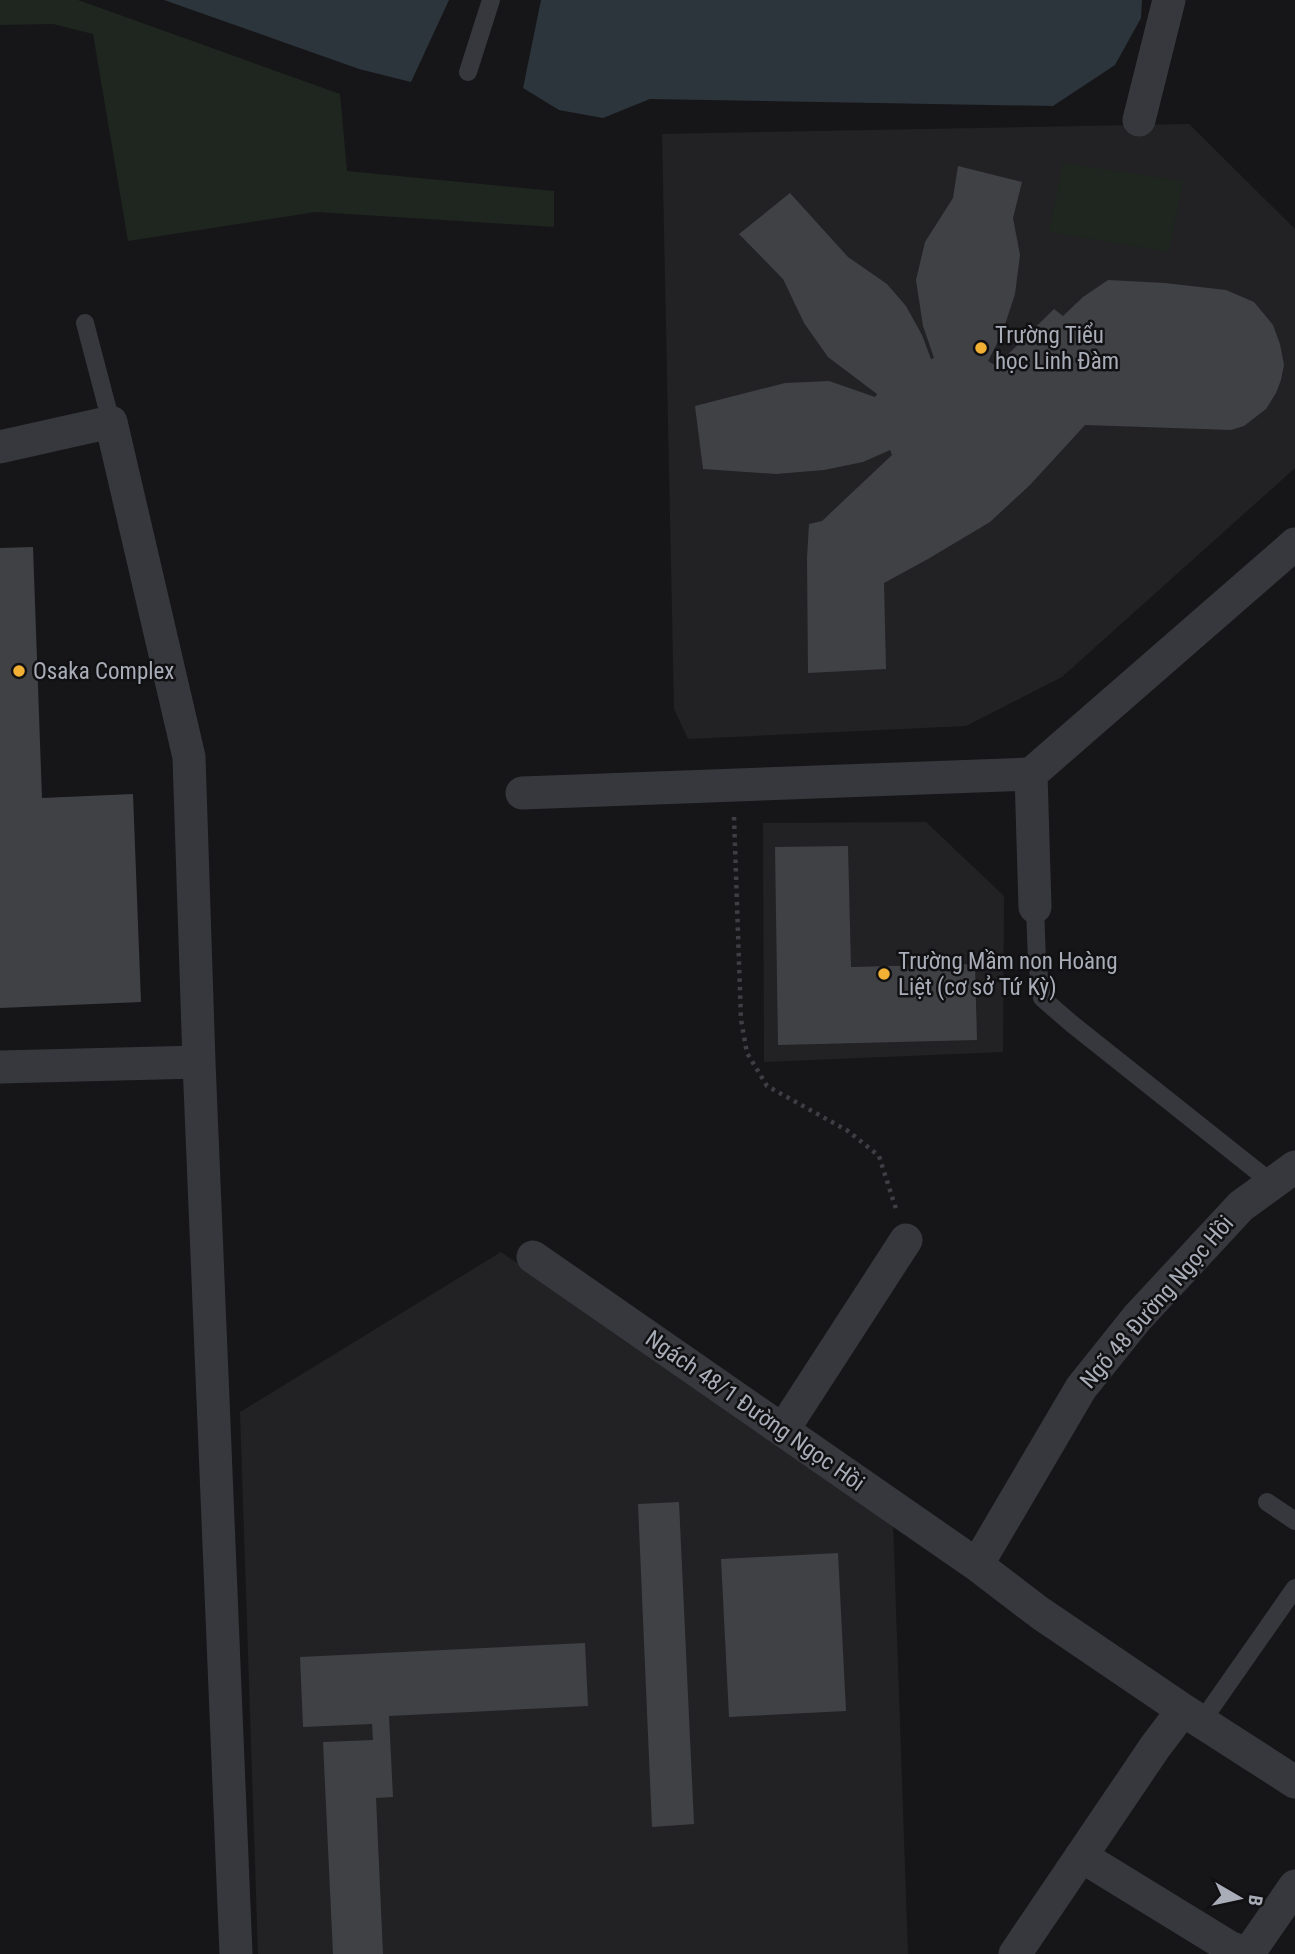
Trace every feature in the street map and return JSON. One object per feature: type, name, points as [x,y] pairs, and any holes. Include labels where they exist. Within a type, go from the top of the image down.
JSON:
[{"type":"street","points":[[1139,120],[1169,0]]},
{"type":"street","points":[[0,447],[111,422],[189,757],[236,1954]]},
{"type":"street","points":[[522,793],[1031,774],[1295,544]]},
{"type":"street","points":[[1031,774],[1035,907]]},
{"type":"street","points":[[0,1067],[199,1062]]},
{"type":"street","name":"Ngõ 48 Đường Ngọc Hồi","points":[[977,1565],[1081,1388],[1138,1318],[1241,1206],[1284,1175]]},
{"type":"street","points":[[783,1430],[906,1240]]},
{"type":"street","name":"Ngách 48/1 Đường Ngọc Hồi","points":[[533,1257],[977,1565]]},
{"type":"street","points":[[977,1565],[1040,1613],[1295,1782]]},
{"type":"street","points":[[1014,1954],[1155,1747],[1192,1716]]},
{"type":"street","points":[[1081,1856],[1231,1948],[1248,1954],[1295,1886]]},
{"type":"lane","points":[[468,72],[491,0]]},
{"type":"lane","points":[[85,323],[111,422]]},
{"type":"lane","points":[[1035,907],[1037,962],[1042,998],[1072,1024],[1284,1175]]},
{"type":"lane","points":[[1267,1502],[1295,1521]]},
{"type":"lane","points":[[1192,1716],[1295,1588]]},
{"type":"path","points":[[733,785],[741,1020],[747,1053],[767,1086],[848,1131],[879,1156],[906,1240]]},
{"type":"shaded area","points":[[0,0],[78,0],[340,94],[347,171],[554,191],[554,227],[316,212],[128,241],[93,34],[53,24],[0,25]]},
{"type":"shaded area","points":[[164,0],[449,0],[411,82],[359,69]]},
{"type":"shaded area","points":[[541,0],[1142,0],[1141,18],[1115,65],[1053,106],[650,99],[603,118],[559,110],[523,88]]},
{"type":"shaded area","name":"Trường Tiểu học Linh Đàm","points":[[1189,124],[1295,229],[1295,468],[1062,677],[966,726],[688,739],[674,709],[662,134]]},
{"type":"shaded area","points":[[1063,163],[1183,181],[1169,252],[1049,232]]},
{"type":"shaded area","name":"Trường Mầm non Hoàng Liệt (cơ sở Tứ Kỳ)","points":[[926,822],[1004,896],[1003,1052],[764,1062],[763,823]]},
{"type":"shaded area","points":[[501,1252],[893,1522],[908,1954],[258,1954],[240,1412]]},
{"type":"building","points":[[958,166],[1022,182],[1013,218],[1020,255],[1015,294],[1002,334],[988,361],[996,366],[1054,309],[1063,316],[1083,297],[1108,280],[1165,283],[1226,290],[1254,302],[1273,325],[1280,344],[1284,365],[1281,380],[1266,409],[1244,426],[1231,430],[1085,425],[1030,485],[990,522],[884,583],[886,669],[808,673],[809,524],[822,521],[892,455],[890,450],[863,462],[824,470],[776,474],[703,469],[695,406],[785,383],[829,381],[875,397],[877,394],[828,357],[804,323],[783,279],[739,234],[790,193],[848,257],[887,284],[906,306],[931,359],[934,358],[923,326],[916,280],[925,242],[953,198]]},
{"type":"building","name":"Osaka Complex","points":[[33,547],[42,798],[133,794],[141,1002],[0,1008],[0,548]]},
{"type":"building","points":[[848,846],[851,967],[975,964],[977,1040],[778,1045],[775,847]]},
{"type":"building","points":[[679,1502],[694,1824],[652,1827],[638,1504]]},
{"type":"building","points":[[838,1553],[846,1711],[729,1717],[721,1559]]},
{"type":"building","points":[[585,1643],[588,1706],[389,1716],[393,1797],[376,1798],[383,1954],[333,1954],[323,1742],[373,1740],[372,1724],[303,1727],[300,1657]]},
{"type":"place","name":"Trường Tiểu học Linh Đàm","points":[[981,348]]},
{"type":"place","name":"Osaka Complex","points":[[19,671]]},
{"type":"place","name":"Trường Mầm non Hoàng Liệt (cơ sở Tứ Kỳ)","points":[[884,974]]}]
